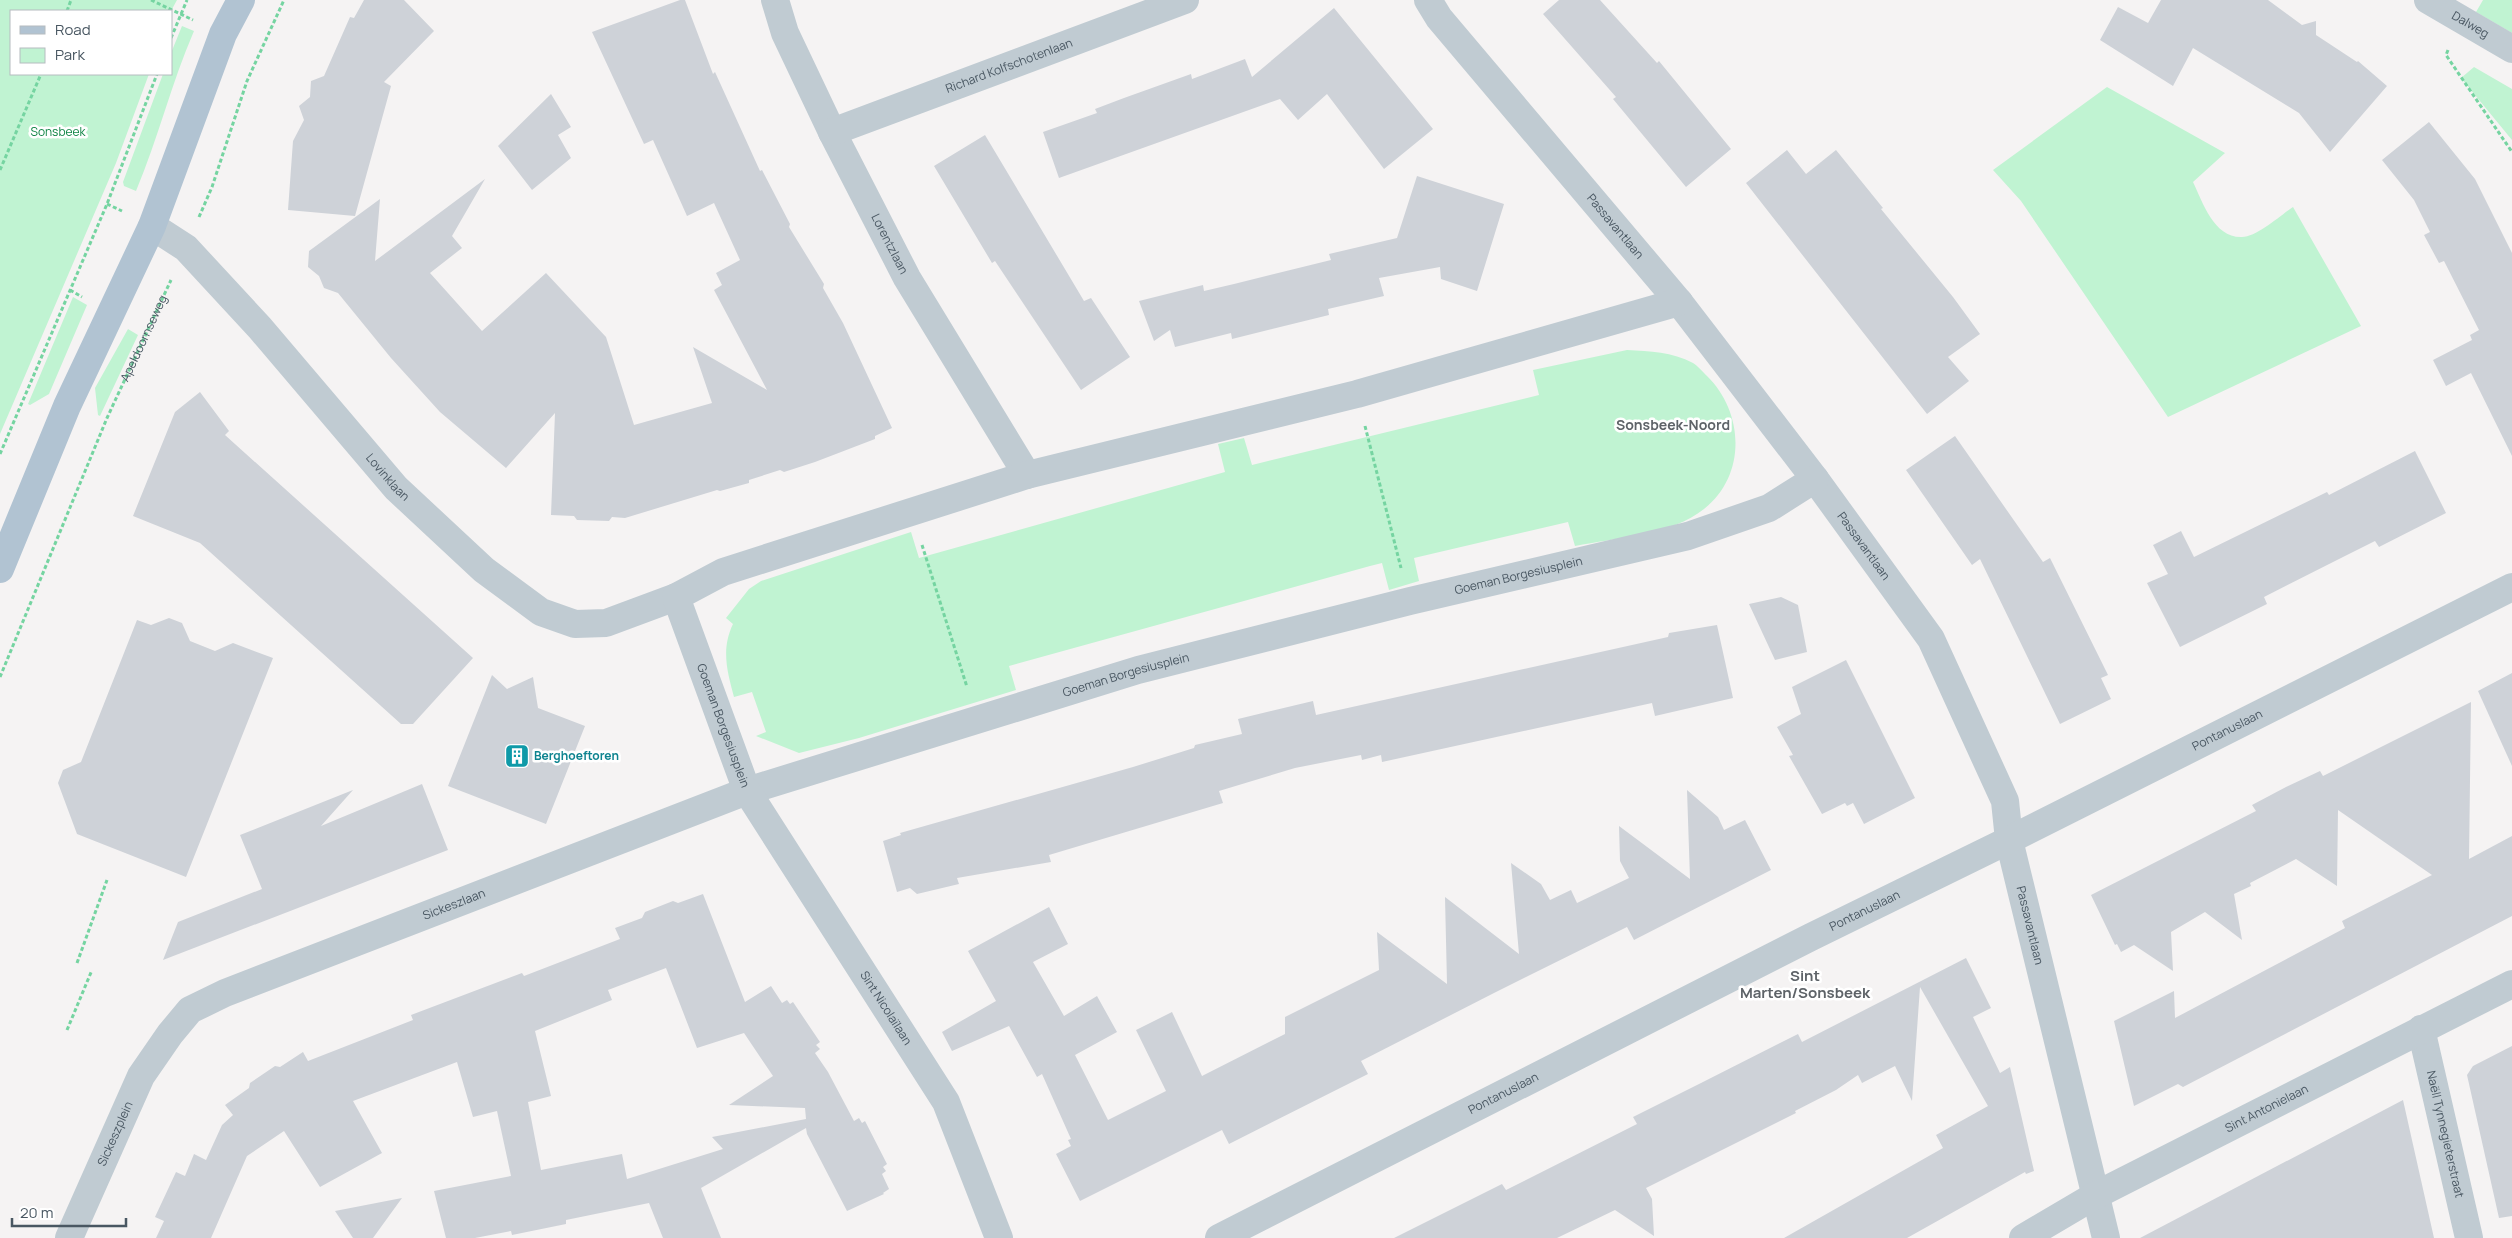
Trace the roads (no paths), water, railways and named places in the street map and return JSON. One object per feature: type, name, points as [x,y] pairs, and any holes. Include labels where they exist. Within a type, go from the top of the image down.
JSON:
[{"type":"main road","points":[[0,570],[66,406],[152,226],[223,34],[241,0]]},
{"type":"street","name":"Lorentzlaan","points":[[775,0],[785,33],[832,132],[907,278],[1027,475]]},
{"type":"street","name":"Richard Kolfschotenlaan","points":[[832,132],[1186,0]]},
{"type":"street","name":"Passavantlaan","points":[[1428,0],[1439,18],[1680,302],[1815,479],[1931,640],[2005,802],[2009,840],[2106,1238]]},
{"type":"street","name":"Dalweg","points":[[2428,0],[2512,49]]},
{"type":"street","name":"Lovinklaan","points":[[152,226],[186,248],[260,328],[396,488],[484,570],[541,612],[575,624],[606,623],[676,597]]},
{"type":"street","points":[[676,597],[723,572],[1027,475],[1357,394],[1680,302]]},
{"type":"street","name":"Goeman Borgesiusplein","points":[[676,597],[747,791],[1138,670],[1410,601],[1688,536],[1768,508],[1815,479]]},
{"type":"street","name":"Pontanuslaan","points":[[1219,1238],[1811,937],[2009,840],[2512,586]]},
{"type":"street","name":"Sickeszlaan","points":[[170,1034],[190,1010],[225,993],[747,791]]},
{"type":"street","name":"Sint Nicolaïlaan","points":[[747,791],[946,1102],[999,1238]]},
{"type":"street","name":"Sint Antonielaan","points":[[2024,1238],[2096,1195],[2512,984]]},
{"type":"street","name":"Naëll Tynnegieterstraat","points":[[2421,1029],[2469,1238]]},
{"type":"street","name":"Sickeszplein","points":[[69,1238],[141,1076],[170,1034]]},
{"type":"place","name":"Berghoeftoren","points":[[517,756]]},
{"type":"district","name":"Sonsbeek-Noord","points":[[1673,425]]},
{"type":"district","name":"Sint Marten/Sonsbeek","points":[[1805,984]]},
{"type":"park label","name":"Sonsbeek","points":[[58,132]]}]
